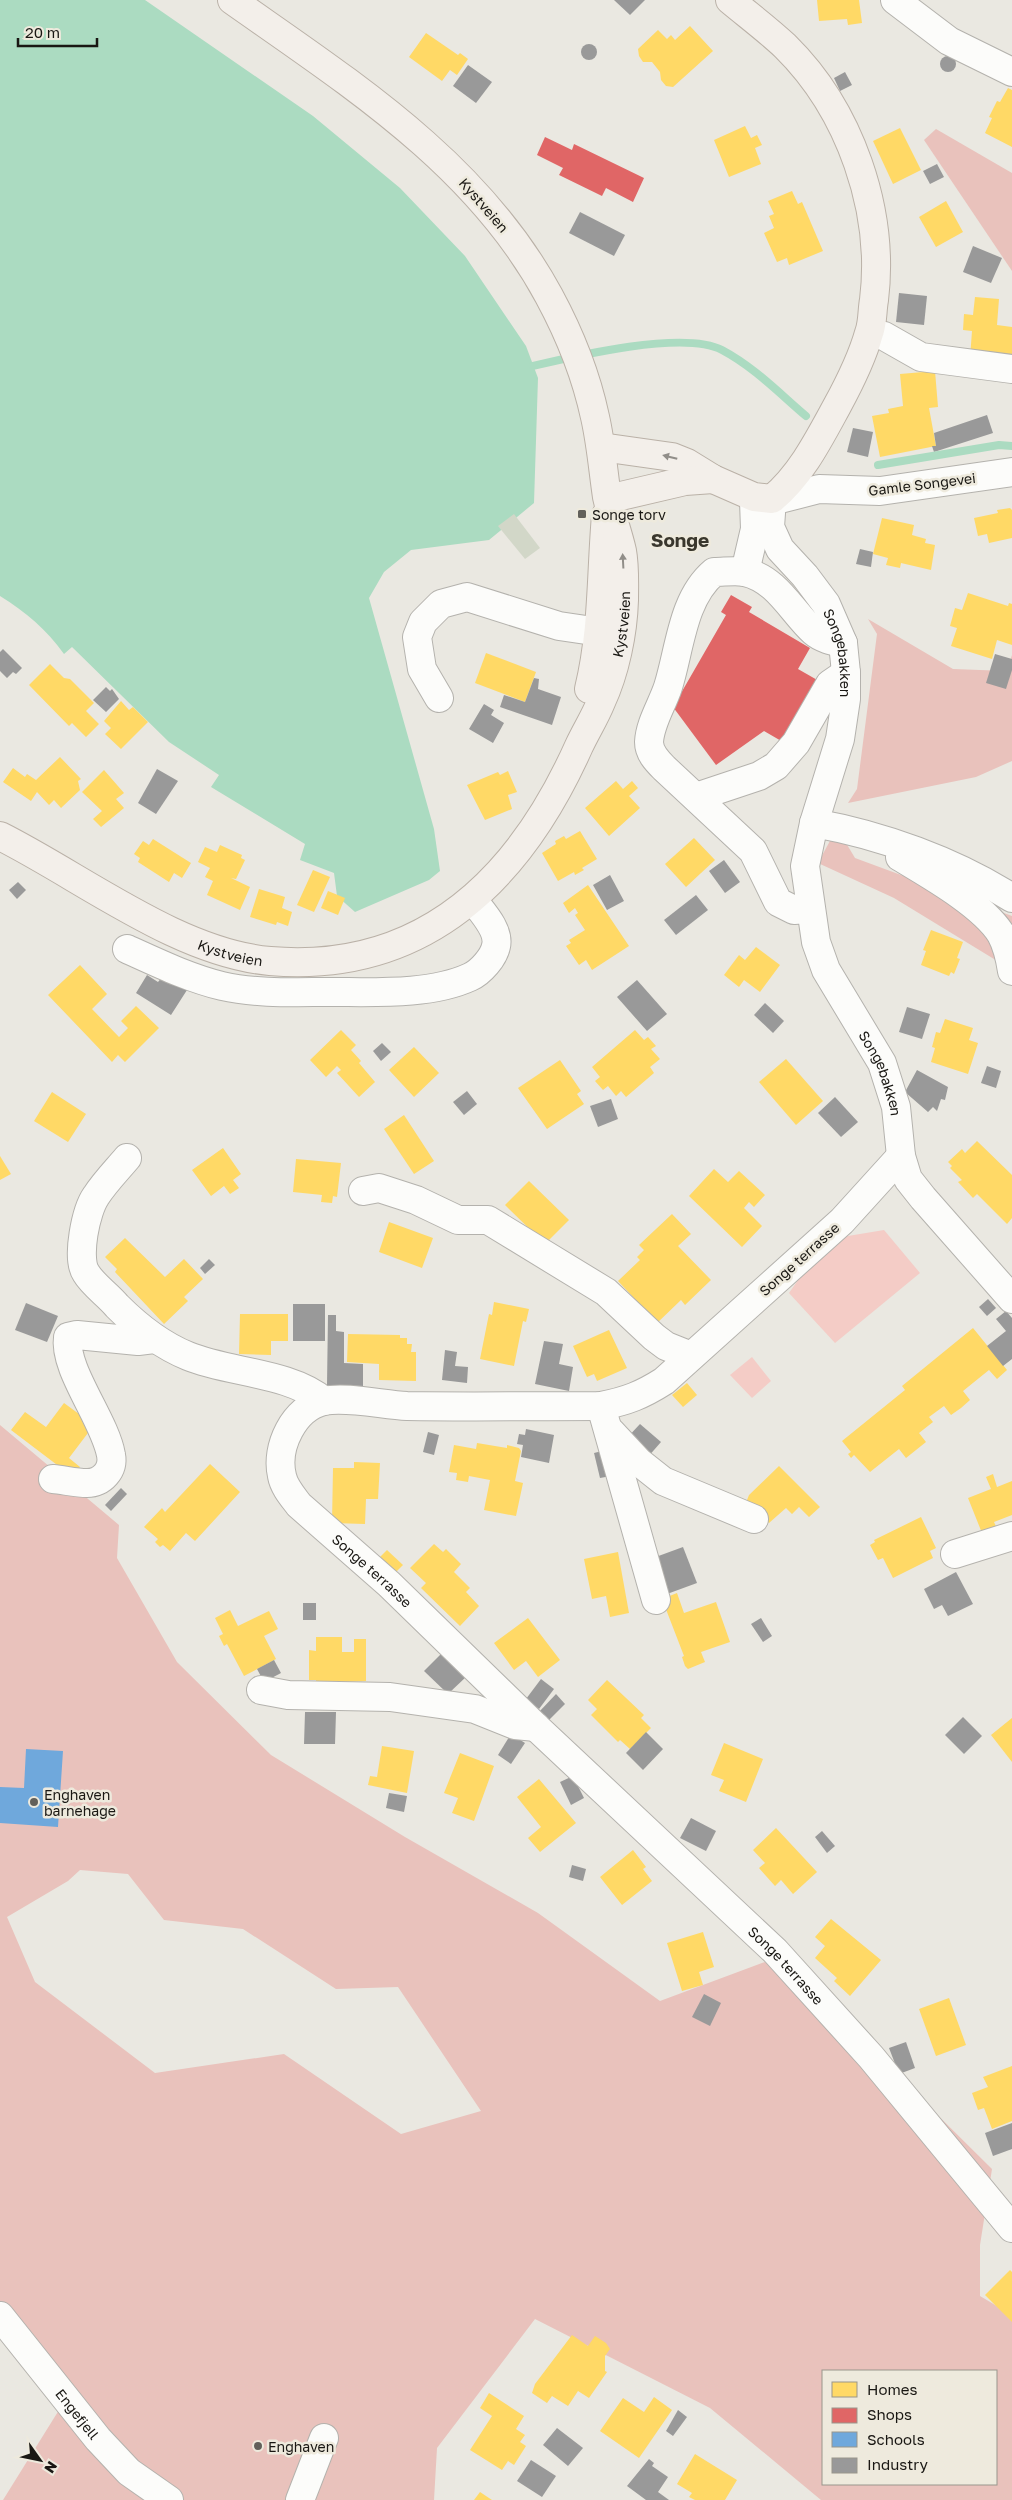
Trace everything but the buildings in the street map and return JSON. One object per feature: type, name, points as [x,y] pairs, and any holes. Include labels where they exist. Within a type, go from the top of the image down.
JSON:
[{"type":"main road","name":"Kystveien","points":[[0,836],[170,931],[205,946],[239,956],[268,961],[308,962],[361,954],[423,932],[473,900],[506,867],[528,840],[567,774],[581,742],[609,634],[608,499],[601,447],[582,373],[566,330],[543,286],[503,224],[475,192],[438,155],[340,76],[232,0]]},
{"type":"main road","points":[[601,447],[672,457],[687,463],[713,479],[763,498],[787,487],[822,434],[842,396],[870,333],[876,283],[874,225],[864,180],[838,117],[823,93],[786,47],[730,0]]},
{"type":"main road","points":[[608,499],[685,481],[713,479]]},
{"type":"street","points":[[895,0],[949,41],[1012,72]]},
{"type":"street","points":[[870,333],[884,336],[921,356],[1012,369]]},
{"type":"street","name":"Gamle Songevei","points":[[763,498],[780,499],[819,489],[880,491],[1012,472]]},
{"type":"street","points":[[745,572],[763,498]]},
{"type":"street","name":"Songebakken","points":[[763,498],[770,527],[780,550],[805,576],[826,604],[843,643],[846,699],[840,739],[814,823],[805,866],[809,909],[816,942],[826,970],[882,1063],[896,1107],[901,1156],[908,1179],[922,1198],[1012,1299]]},
{"type":"street","points":[[809,909],[794,910],[778,902],[753,850],[654,756],[649,743],[652,729],[668,687],[689,609],[702,582],[714,572],[745,572],[783,596],[815,633],[825,639],[843,643]]},
{"type":"street","points":[[439,698],[422,669],[417,637],[423,622],[441,604],[467,597],[559,626],[609,634]]},
{"type":"street","points":[[696,797],[758,776],[776,766],[796,743],[830,684],[846,673]]},
{"type":"street","points":[[814,823],[883,841],[940,859],[990,884],[1012,898]]},
{"type":"street","points":[[883,841],[894,854],[932,876],[987,917],[1001,934],[1009,954],[1012,971]]},
{"type":"street","points":[[127,949],[177,971],[213,983],[261,992],[390,992],[443,986],[472,976],[491,958],[497,944],[492,927],[473,900]]},
{"type":"street","name":"Songe terrasse","points":[[901,1156],[842,1221],[664,1381],[630,1400],[605,1418],[338,1400],[324,1401],[311,1407],[294,1422],[283,1442],[282,1477],[290,1493],[319,1524],[417,1611],[536,1727],[775,1951],[872,2057],[1012,2228]]},
{"type":"street","points":[[127,1158],[95,1196],[88,1213],[82,1247],[85,1272],[125,1313],[154,1338],[188,1356],[296,1385],[317,1395],[324,1401]]},
{"type":"street","points":[[363,1191],[379,1188],[416,1200],[458,1220],[488,1220],[606,1292],[654,1337],[666,1346],[691,1356]]},
{"type":"street","points":[[53,1479],[89,1484],[106,1476],[111,1466],[111,1456],[102,1429],[66,1347],[68,1337],[77,1335],[138,1341],[154,1338]]},
{"type":"street","points":[[605,1418],[639,1462],[663,1481],[754,1519]]},
{"type":"street","points":[[605,1418],[656,1600]]},
{"type":"street","points":[[955,1554],[1012,1536]]},
{"type":"street","points":[[261,1690],[288,1695],[390,1697],[475,1709],[515,1725],[536,1727]]},
{"type":"street","name":"Engefjell","points":[[0,2316],[98,2440],[129,2472],[169,2500]]},
{"type":"street","points":[[300,2500],[324,2438]]},
{"type":"shaded area","points":[[0,0],[145,0],[313,116],[400,188],[465,256],[526,346],[538,378],[534,503],[489,540],[411,550],[384,572],[369,598],[434,829],[440,871],[429,880],[355,912],[337,896],[334,873],[300,860],[305,844],[211,787],[219,775],[169,742],[72,647],[64,654],[35,622],[0,596]]},
{"type":"shaded area","points":[[936,129],[1012,173],[1012,271],[924,140]]},
{"type":"shaded area","points":[[868,619],[953,669],[1007,671],[1012,655],[1012,761],[976,777],[848,803],[857,789],[877,634]]},
{"type":"shaded area","points":[[837,828],[855,858],[1012,916],[1012,970],[894,898],[818,863]]},
{"type":"shaded area","points":[[884,1230],[920,1273],[835,1343],[789,1293],[803,1273],[842,1237]]},
{"type":"shaded area","points":[[752,1357],[771,1381],[752,1398],[730,1375]]},
{"type":"shaded area","points":[[0,1425],[119,1525],[117,1558],[177,1662],[271,1755],[405,1837],[538,1913],[660,2001],[765,1962],[883,2061],[992,2169],[980,2245],[980,2296],[1012,2315],[1012,2500],[821,2500],[710,2408],[535,2319],[437,2448],[434,2500],[3,2500],[59,2410],[0,2328]],"holes":[[[80,1870],[128,1874],[164,1920],[243,1929],[336,1989],[398,1987],[481,2111],[401,2134],[284,2054],[155,2073],[35,1982],[7,1917],[68,1881]]]},
{"type":"waterway","points":[[533,366],[575,356],[629,347],[682,343],[705,345],[722,350],[745,364],[806,416]]},
{"type":"waterway","points":[[878,465],[999,445],[1012,446]]},
{"type":"place","name":"Songe torv","points":[[582,514]]},
{"type":"place","name":"Enghaven barnehage","points":[[34,1802]]},
{"type":"place","name":"Enghaven","points":[[258,2446]]},
{"type":"district","name":"Songe","points":[[680,539]]}]
